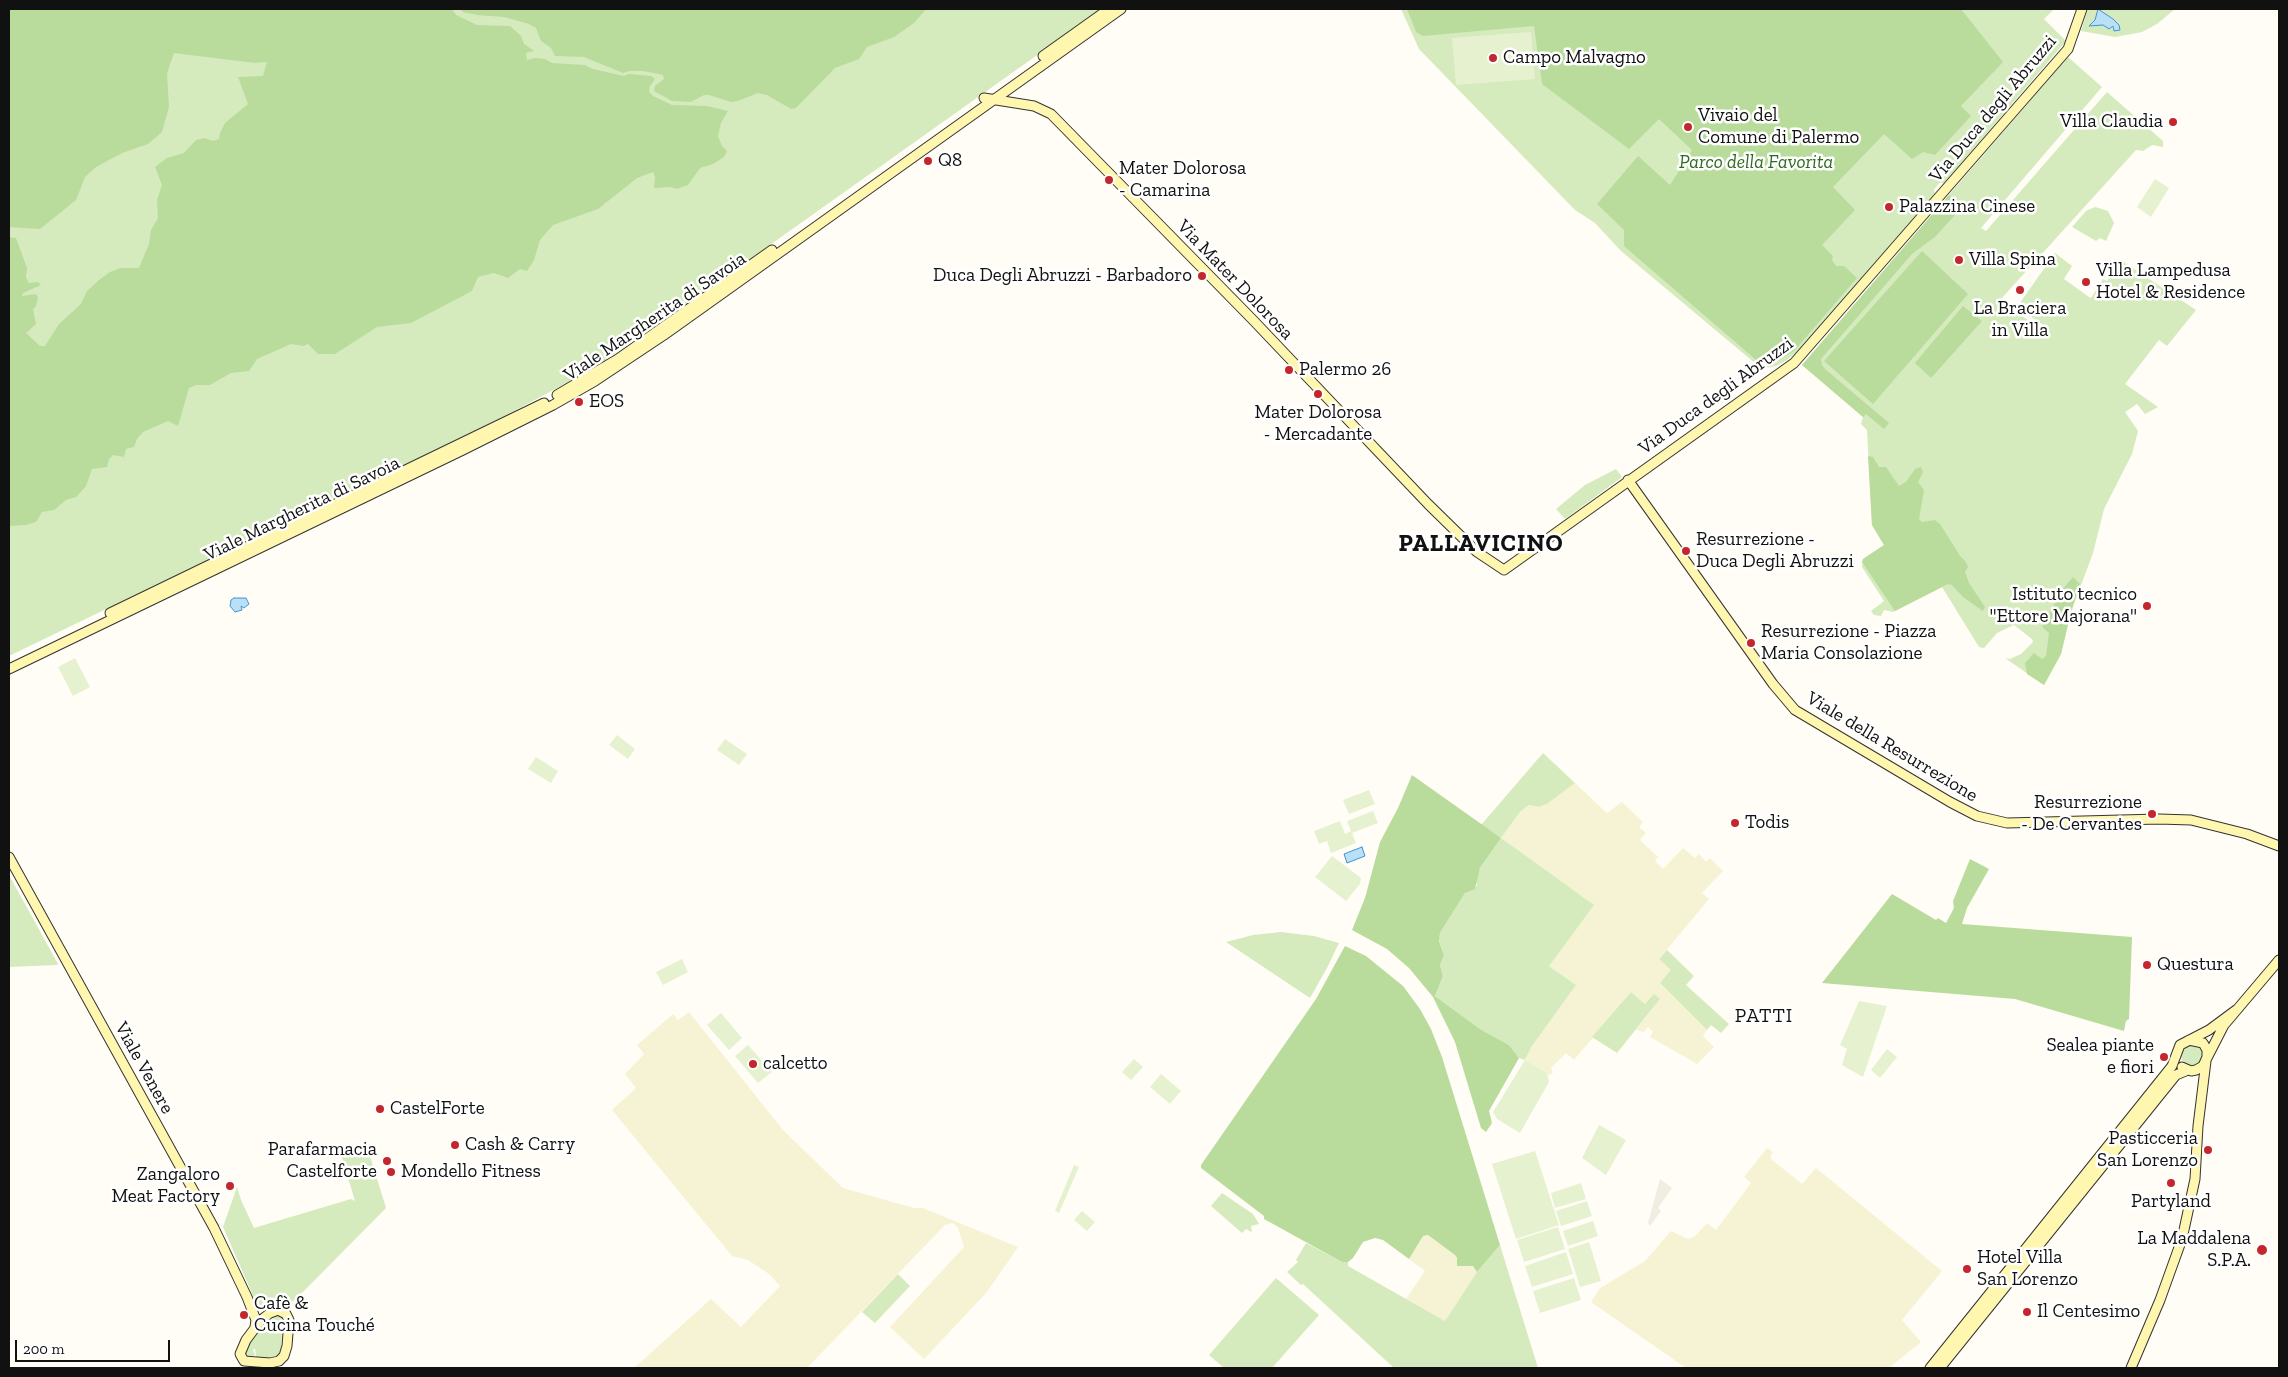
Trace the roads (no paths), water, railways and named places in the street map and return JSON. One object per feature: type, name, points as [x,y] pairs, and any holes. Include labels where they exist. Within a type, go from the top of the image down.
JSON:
[{"type":"street","name":"Viale Margherita di Savoia","points":[[9,669],[463,450],[595,381],[664,335],[1109,9]]},
{"type":"street","name":"Viale Margherita di Savoia","points":[[9,663],[532,409],[592,376],[989,97],[1121,9]]},
{"type":"street","name":"Via Duca degli Abruzzi","points":[[1490,561],[1504,570],[1797,360],[2068,49],[2082,9]]},
{"type":"street","name":"Via Mater Dolorosa","points":[[989,97],[1034,106],[1051,114],[1428,504],[1476,552],[1490,561]]},
{"type":"street","name":"Viale della Resurrezione","points":[[1628,480],[1773,684],[1796,710],[1950,802],[1977,816],[2007,823],[2159,819],[2190,820],[2247,834],[2279,846]]},
{"type":"street","name":"Viale Venere","points":[[9,857],[214,1228],[247,1297],[256,1320],[255,1327]]},
{"type":"street","points":[[1940,1368],[2175,1076],[2180,1071],[2199,1069],[2206,1060],[2222,1028],[2279,960]]},
{"type":"street","points":[[1930,1368],[2172,1066],[2180,1045],[2209,1030],[2236,1010]]},
{"type":"street","points":[[2131,1368],[2181,1245],[2194,1187],[2207,1050],[2203,1043],[2189,1040]]},
{"type":"street","points":[[2176,1055],[2180,1064],[2201,1080],[2202,1096]]},
{"type":"street","name":"Viale Venere","points":[[247,1297],[259,1311],[270,1313],[280,1310],[288,1318],[287,1346]]},
{"type":"street","points":[[261,1368],[243,1359],[240,1354],[255,1327],[270,1313]]},
{"type":"street","points":[[251,1363],[278,1361],[284,1356],[287,1346]]},
{"type":"street","points":[[285,1368],[287,1346]]},
{"type":"water","points":[[2098,9],[2113,19],[2119,25],[2120,30],[2114,31],[2113,26],[2109,29],[2103,25],[2089,26],[2095,20]]},
{"type":"water","points":[[234,598],[246,598],[249,604],[244,608],[241,606],[242,610],[235,612],[230,606],[231,600]]},
{"type":"water","points":[[1362,847],[1365,856],[1347,863],[1344,854]]},
{"type":"place","name":"Campo Malvagno","points":[[1493,58]]},
{"type":"place","name":"Villa Claudia","points":[[2173,122]]},
{"type":"place","name":"Vivaio del Comune di Palermo","points":[[1688,127]]},
{"type":"place","name":"Q8","points":[[928,161]]},
{"type":"place","name":"Mater Dolorosa - Camarina","points":[[1109,180]]},
{"type":"place","name":"Palazzina Cinese","points":[[1889,207]]},
{"type":"place","name":"Villa Spina","points":[[1959,260]]},
{"type":"place","name":"Duca Degli Abruzzi - Barbadoro","points":[[1202,276]]},
{"type":"place","name":"Villa Lampedusa Hotel & Residence","points":[[2086,282]]},
{"type":"place","name":"La Braciera in Villa","points":[[2020,290]]},
{"type":"place","name":"Palermo 26","points":[[1289,370]]},
{"type":"place","name":"Mater Dolorosa - Mercadante","points":[[1318,394]]},
{"type":"place","name":"EOS","points":[[579,402]]},
{"type":"place","name":"Resurrezione - Duca Degli Abruzzi","points":[[1686,551]]},
{"type":"place","name":"Istituto tecnico \"Ettore Majorana\"","points":[[2147,606]]},
{"type":"place","name":"Resurrezione - Piazza Maria Consolazione","points":[[1751,643]]},
{"type":"place","name":"Resurrezione - De Cervantes","points":[[2152,814]]},
{"type":"place","name":"Todis","points":[[1735,823]]},
{"type":"place","name":"Questura","points":[[2147,965]]},
{"type":"place","name":"Sealea piante e fiori","points":[[2164,1057]]},
{"type":"place","name":"calcetto","points":[[753,1064]]},
{"type":"place","name":"CastelForte","points":[[380,1109]]},
{"type":"place","name":"Cash & Carry","points":[[455,1145]]},
{"type":"place","name":"Pasticceria San Lorenzo","points":[[2208,1150]]},
{"type":"place","name":"Parafarmacia Castelforte","points":[[387,1161]]},
{"type":"place","name":"Mondello Fitness","points":[[391,1172]]},
{"type":"place","name":"Partyland","points":[[2171,1183]]},
{"type":"place","name":"Zangaloro Meat Factory","points":[[230,1186]]},
{"type":"place","name":"La Maddalena S.P.A.","points":[[2262,1250]]},
{"type":"place","name":"Hotel Villa San Lorenzo","points":[[1967,1269]]},
{"type":"place","name":"Il Centesimo","points":[[2027,1312]]},
{"type":"place","name":"Cafè & Cucina Touché","points":[[244,1315]]},
{"type":"district","name":"PALLAVICINO","points":[[1481,544]]},
{"type":"district","name":"PATTI","points":[[1764,1016]]},
{"type":"park label","name":"Parco della Favorita","points":[[1756,163]]}]
